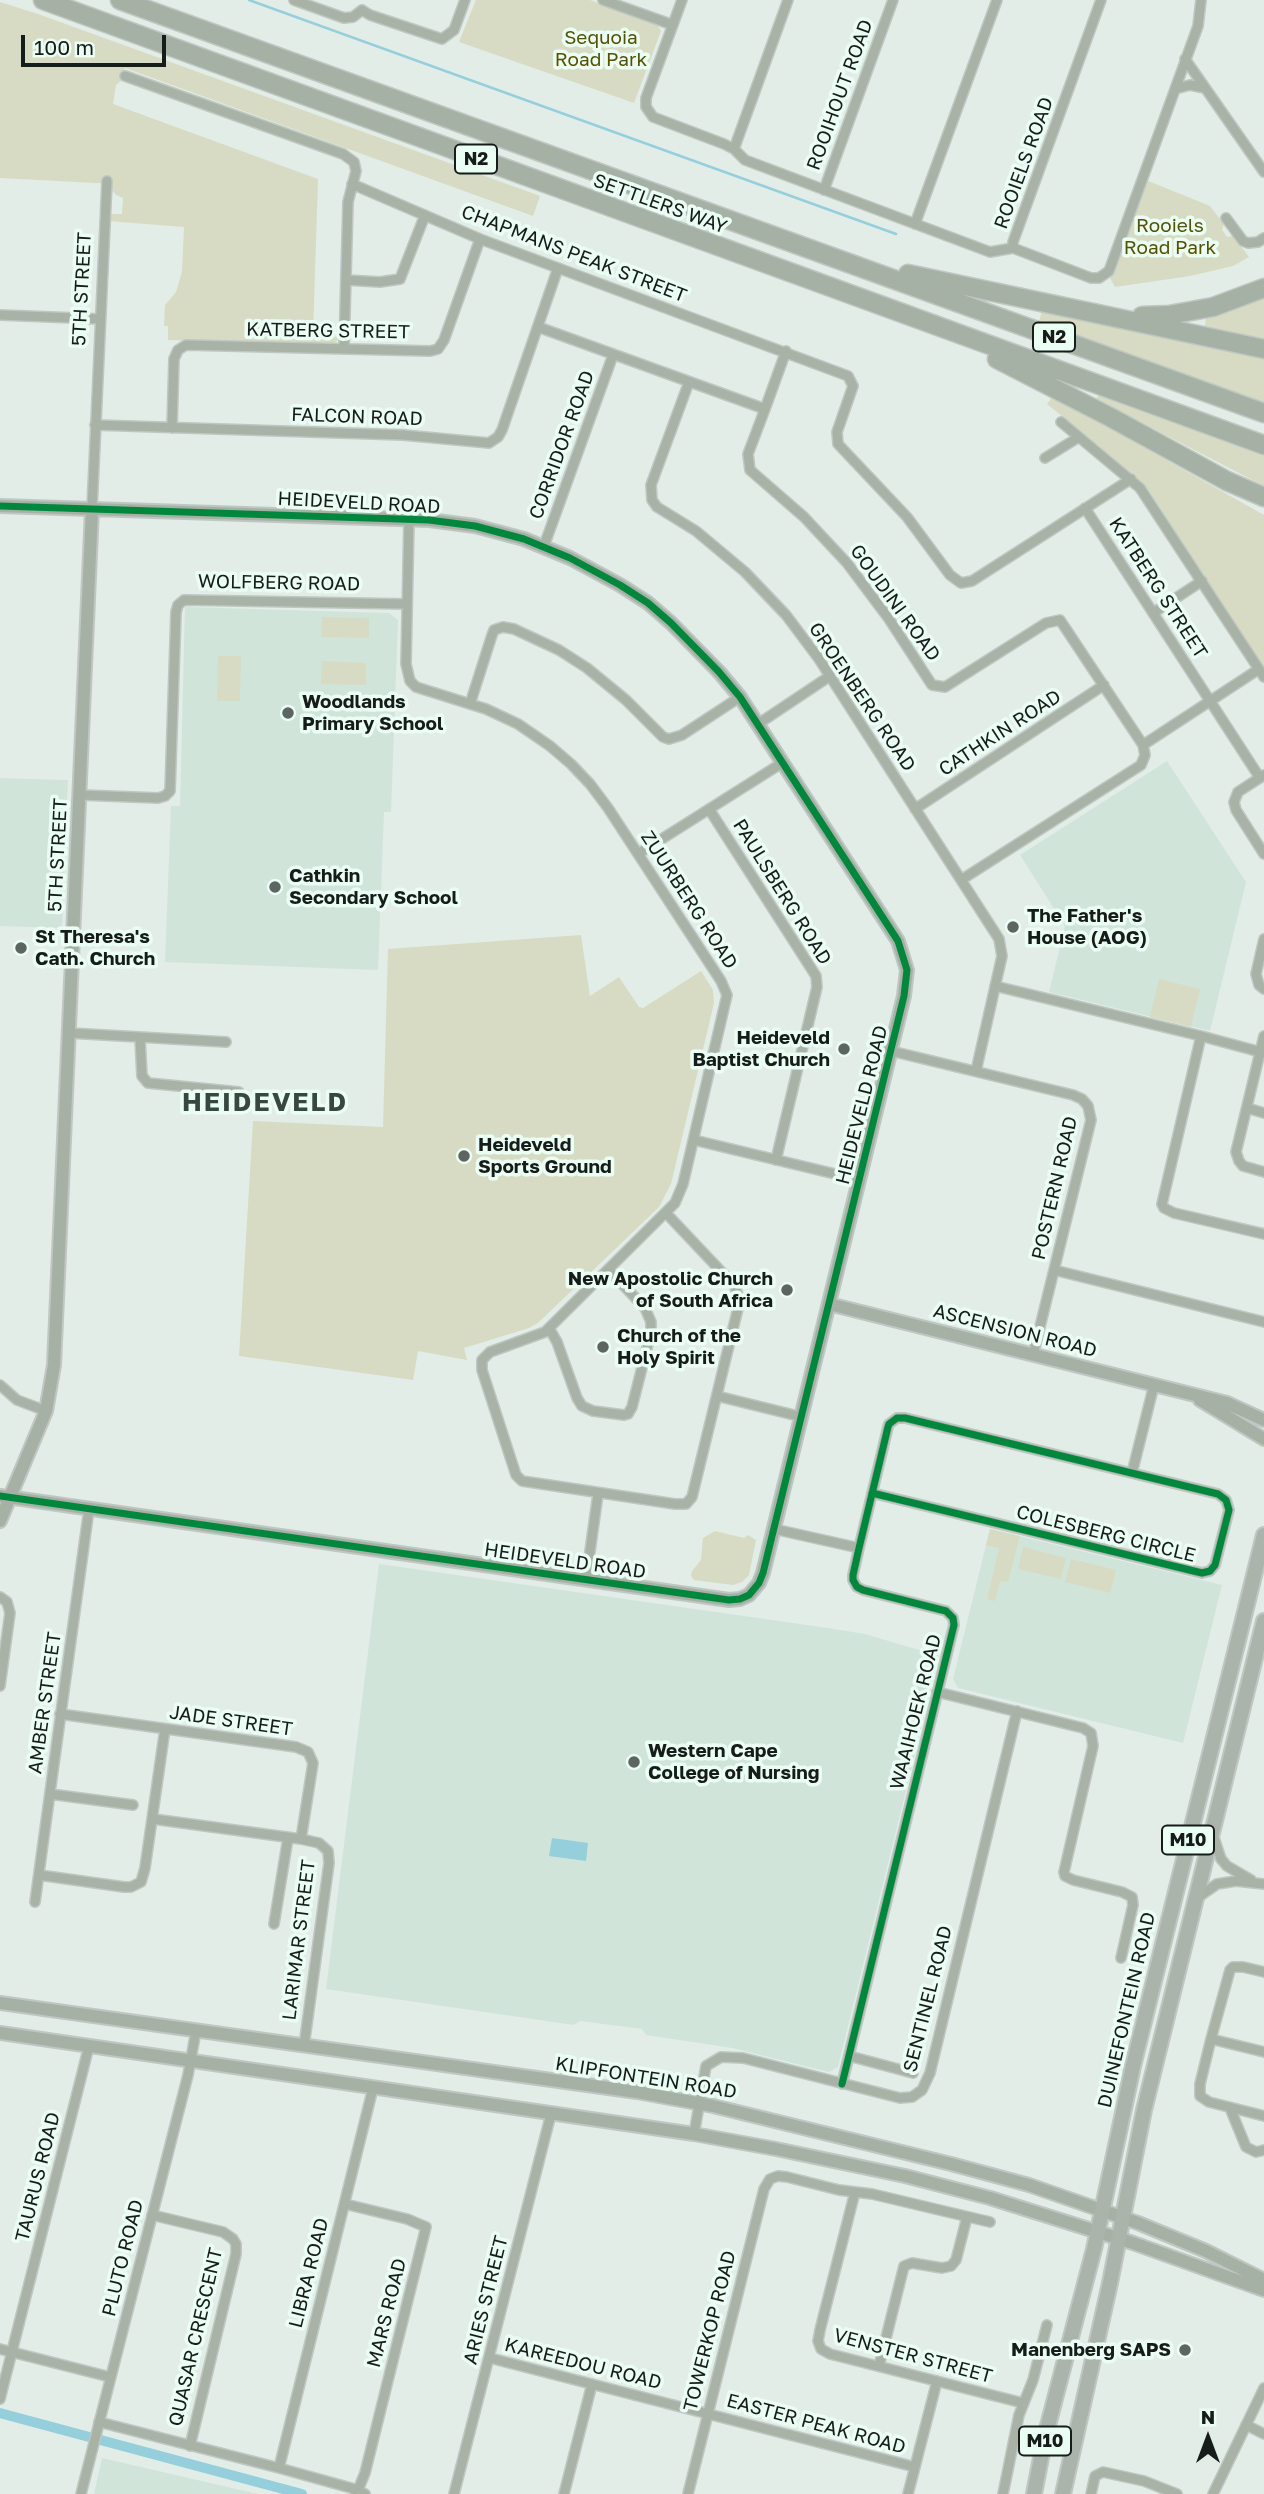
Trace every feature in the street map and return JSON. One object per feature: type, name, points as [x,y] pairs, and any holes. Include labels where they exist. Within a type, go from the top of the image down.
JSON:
[{"type":"highway","name":"SETTLERS WAY","points":[[43,0],[1264,445]]},
{"type":"highway","name":"SETTLERS WAY","points":[[120,0],[1264,413]]},
{"type":"highway","points":[[153,0],[167,5],[191,26]]},
{"type":"highway","points":[[844,260],[1264,349]]},
{"type":"highway","points":[[1100,315],[1146,316],[1192,311],[1231,301],[1264,288]]},
{"type":"highway","points":[[910,317],[1037,379],[1227,481],[1264,497]]},
{"type":"highway","points":[[1227,481],[1264,508]]},
{"type":"main road","name":"DUINEFONTEIN ROAD","points":[[1034,2494],[1045,2437],[1097,2233],[1142,2028],[1264,1535]]},
{"type":"main road","name":"DUINEFONTEIN ROAD","points":[[1063,2494],[1144,2110],[1264,1622]]},
{"type":"street","points":[[294,0],[344,18],[353,17],[362,5],[370,15],[442,39],[454,30],[465,0]]},
{"type":"street","points":[[603,0],[673,25]]},
{"type":"street","points":[[682,0],[646,98],[648,112],[656,119],[734,149],[745,160],[824,190]]},
{"type":"street","points":[[734,149],[788,0]]},
{"type":"street","name":"ROOIHOUT ROAD","points":[[892,0],[824,190],[990,252],[1013,248]]},
{"type":"street","points":[[915,224],[997,0]]},
{"type":"street","name":"ROOIELS ROAD","points":[[1101,0],[1013,242],[1013,248],[1091,278],[1106,274],[1198,26],[1201,0]]},
{"type":"street","points":[[1185,59],[1264,172]]},
{"type":"street","points":[[125,75],[351,159],[356,166],[348,202],[344,349]]},
{"type":"street","points":[[1175,89],[1190,85],[1205,88]]},
{"type":"street","name":"5TH STREET","points":[[0,1521],[5,1497],[46,1411],[54,1365],[107,181]]},
{"type":"street","name":"CHAPMANS PEAK STREET","points":[[352,184],[480,239],[786,351]]},
{"type":"street","points":[[346,280],[380,282],[400,279],[425,215]]},
{"type":"street","points":[[1226,218],[1243,241],[1258,242],[1264,238]]},
{"type":"street","name":"KATBERG STREET","points":[[172,428],[174,359],[182,347],[438,349],[444,340],[480,239]]},
{"type":"street","points":[[558,268],[538,327],[613,355],[765,409],[786,351]]},
{"type":"street","points":[[0,315],[100,319]]},
{"type":"street","name":"FALCON ROAD","points":[[95,425],[403,435],[489,443],[498,437],[502,430],[538,327]]},
{"type":"street","name":"KATBERG STREET","points":[[786,351],[842,373],[852,380],[853,386],[836,432],[838,444],[907,517],[956,581],[972,581],[1085,508],[1262,776]]},
{"type":"street","name":"CORRIDOR ROAD","points":[[544,546],[613,355]]},
{"type":"street","name":"GROENBERG ROAD","points":[[689,382],[651,485],[652,500],[657,507],[696,531],[746,572],[786,615],[830,676],[1001,945],[1002,956],[976,1071]]},
{"type":"street","name":"GOUDINI ROAD","points":[[765,409],[748,454],[750,470],[804,517],[847,563],[889,619],[932,685],[944,687],[1046,623],[1056,620],[1066,626],[1143,745]]},
{"type":"street","points":[[961,880],[1140,765],[1145,755],[1143,745],[1211,700],[1261,673],[1145,494],[1131,479],[1061,422]]},
{"type":"street","points":[[1045,458],[1079,437]]},
{"type":"street","points":[[1085,508],[1131,479]]},
{"type":"street","name":"HEIDEVELD ROAD","points":[[0,506],[410,519],[475,526],[544,546],[620,585],[648,603],[719,671],[758,724],[903,951],[907,970],[907,983],[802,1417],[759,1583],[753,1592],[740,1599],[729,1600],[5,1497]]},
{"type":"street","name":"ZUURBERG ROAD","points":[[410,519],[406,664],[410,681],[423,690],[470,704],[518,724],[571,764],[590,784],[638,854],[721,981],[727,995],[694,1140],[683,1184],[675,1203],[549,1328],[528,1339],[490,1352],[482,1360],[482,1370],[519,1479],[532,1485],[598,1494]]},
{"type":"street","points":[[1153,613],[1202,581]]},
{"type":"street","name":"WOLFBERG ROAD","points":[[80,795],[158,798],[170,791],[176,612],[178,605],[184,600],[407,604]]},
{"type":"street","points":[[470,704],[494,630],[503,627],[514,629],[559,650],[587,668],[626,700],[658,734],[669,739],[682,735],[740,697]]},
{"type":"street","points":[[758,724],[830,676]]},
{"type":"street","name":"CATHKIN ROAD","points":[[915,809],[1104,685]]},
{"type":"street","points":[[638,854],[782,763]]},
{"type":"street","points":[[1262,776],[1238,792],[1234,802],[1236,810],[1263,850]]},
{"type":"street","name":"PAULSBERG ROAD","points":[[709,809],[816,976],[817,987],[776,1160]]},
{"type":"street","points":[[1264,939],[1256,974],[1259,985],[1264,989]]},
{"type":"street","points":[[995,986],[1262,1053]]},
{"type":"street","points":[[69,1033],[226,1042]]},
{"type":"street","points":[[1201,1036],[1162,1204],[1174,1213],[1264,1234]]},
{"type":"street","points":[[1264,1036],[1237,1157],[1244,1166],[1264,1172]]},
{"type":"street","points":[[141,1038],[142,1076],[148,1083],[239,1092]]},
{"type":"street","name":"POSTERN ROAD","points":[[891,1051],[1078,1096],[1086,1102],[1091,1120],[1033,1355]]},
{"type":"street","points":[[1247,1108],[1264,1112]]},
{"type":"street","points":[[694,1140],[860,1180]]},
{"type":"street","points":[[586,1580],[598,1494],[680,1505],[688,1502],[693,1493],[739,1307],[738,1293],[734,1285],[666,1213]]},
{"type":"street","points":[[549,1328],[582,1406],[593,1411],[624,1415],[628,1413],[632,1407],[652,1322],[645,1307],[609,1270]]},
{"type":"street","points":[[1054,1270],[1264,1322]]},
{"type":"street","name":"ASCENSION ROAD","points":[[829,1304],[1234,1405],[1264,1420]]},
{"type":"street","points":[[0,1385],[17,1400],[46,1411]]},
{"type":"street","points":[[1132,1473],[1154,1385]]},
{"type":"street","name":"ASCENSION ROAD","points":[[1191,1394],[1264,1439]]},
{"type":"street","points":[[718,1396],[802,1417]]},
{"type":"street","name":"COLESBERG CIRCLE","points":[[872,1493],[1199,1573],[1208,1572],[1216,1562],[1228,1513],[1226,1500],[1218,1494],[905,1418],[894,1419]]},
{"type":"street","name":"WAAIHOEK ROAD","points":[[842,2084],[954,1625],[953,1618],[943,1610],[857,1587],[853,1578],[888,1427],[894,1419]]},
{"type":"street","name":"AMBER STREET","points":[[34,1902],[89,1509]]},
{"type":"street","points":[[774,1529],[859,1548]]},
{"type":"street","points":[[0,1597],[7,1602],[9,1613],[0,1686]]},
{"type":"street","points":[[937,1692],[1083,1728],[1093,1737],[1064,1872],[1073,1880],[1132,1897],[1133,1905],[1121,1958]]},
{"type":"street","name":"SENTINEL ROAD","points":[[694,2134],[706,2066],[721,2057],[743,2058],[905,2098],[916,2096],[927,2081],[1017,1711]]},
{"type":"street","name":"JADE STREET","points":[[60,1714],[296,1748],[308,1752],[313,1763],[301,1839]]},
{"type":"street","points":[[39,1875],[124,1887],[137,1886],[141,1882],[165,1729]]},
{"type":"street","points":[[50,1794],[133,1805]]},
{"type":"street","name":"LARIMAR STREET","points":[[153,1819],[301,1839],[324,1846],[329,1857],[303,2046]]},
{"type":"street","points":[[1213,1833],[1221,1859],[1227,1866],[1260,1883]]},
{"type":"street","points":[[274,1924],[288,1838]]},
{"type":"street","points":[[1197,1898],[1217,1884],[1236,1881],[1260,1883]]},
{"type":"street","points":[[1264,1972],[1243,1967],[1233,1967],[1230,1970],[1200,2084],[1200,2096],[1209,2102],[1264,2116]]},
{"type":"street","name":"KLIPFONTEIN ROAD","points":[[0,2003],[637,2092],[699,2104],[1029,2185],[1122,2217],[1206,2251],[1264,2280]]},
{"type":"street","name":"PLUTO ROAD","points":[[82,2494],[191,2061],[196,2031]]},
{"type":"street","points":[[0,2033],[694,2134],[789,2151],[938,2184],[1118,2238],[1264,2290]]},
{"type":"street","points":[[1211,2039],[1264,2052]]},
{"type":"street","name":"TAURUS ROAD","points":[[0,2399],[89,2046]]},
{"type":"street","points":[[849,2056],[913,2073]]},
{"type":"street","name":"LIBRA ROAD","points":[[279,2468],[373,2088]]},
{"type":"street","points":[[1230,2108],[1246,2147],[1256,2152],[1264,2150]]},
{"type":"street","name":"ARIES STREET","points":[[454,2494],[551,2114]]},
{"type":"street","name":"TOWERKOP ROAD","points":[[688,2494],[764,2189],[770,2179],[782,2176],[855,2192]]},
{"type":"street","points":[[855,2192],[990,2222]]},
{"type":"street","name":"VENSTER STREET","points":[[855,2192],[818,2341],[821,2349],[830,2354],[1023,2403]]},
{"type":"street","name":"MARS ROAD","points":[[345,2204],[407,2219],[426,2227],[361,2492]]},
{"type":"street","name":"QUASAR CRESCENT","points":[[152,2215],[223,2232],[236,2244],[236,2254],[190,2446]]},
{"type":"street","points":[[879,2366],[904,2266],[912,2263],[942,2268],[951,2266],[956,2260],[967,2217]]},
{"type":"street","points":[[1003,2494],[1023,2403],[1033,2380],[1046,2325]]},
{"type":"street","points":[[0,2349],[110,2377]]},
{"type":"street","name":"KAREEDOU ROAD","points":[[490,2358],[708,2414]]},
{"type":"street","points":[[908,2494],[937,2381]]},
{"type":"street","points":[[564,2494],[592,2384]]},
{"type":"street","points":[[1213,2494],[1264,2388]]},
{"type":"street","name":"EASTER PEAK ROAD","points":[[708,2414],[915,2467]]},
{"type":"street","points":[[1246,2425],[1264,2434]]},
{"type":"street","name":"QUASAR CRESCENT","points":[[98,2427],[190,2446],[361,2492]]},
{"type":"street","points":[[1091,2494],[1096,2476],[1103,2472],[1144,2481],[1177,2494]]},
{"type":"shaded area","points":[[185,607],[389,613],[398,620],[391,812],[384,812],[378,970],[165,962],[171,806],[180,806]]},
{"type":"shaded area","points":[[1167,761],[1246,882],[1210,1031],[1049,992],[1065,926],[1020,855]]},
{"type":"shaded area","points":[[0,778],[68,780],[62,928],[0,926]]},
{"type":"shaded area","points":[[990,1529],[1222,1585],[1183,1743],[958,1688],[953,1679]]},
{"type":"shaded area","name":"Western Cape College of Nursing","points":[[379,1564],[865,1634],[939,1656],[838,2067],[829,2072],[732,2048],[646,2035],[642,2029],[580,2021],[574,2025],[326,1989]]},
{"type":"shaded area","points":[[102,2458],[258,2494],[94,2494]]},
{"type":"green space","name":"Sequoia Road Park","points":[[476,0],[590,0],[657,24],[661,31],[634,103],[459,42]]},
{"type":"green space","points":[[0,2],[540,196],[533,216],[125,68],[121,81],[116,85],[113,104],[318,179],[313,335],[340,337],[336,342],[330,345],[168,340],[168,326],[164,326],[165,305],[176,292],[182,272],[184,227],[108,221],[109,214],[122,214],[123,198],[116,195],[103,180],[103,183],[96,183],[0,178]]},
{"type":"green space","name":"Rooiels Road Park","points":[[1146,180],[1210,206],[1224,224],[1222,230],[1227,237],[1233,236],[1249,257],[1233,266],[1190,276],[1115,287],[1110,278]]},
{"type":"green space","points":[[1264,294],[1264,341],[1205,326],[1206,316]]},
{"type":"green space","points":[[1042,310],[1264,355],[1264,403],[1039,322]]},
{"type":"green space","points":[[1100,393],[1264,453],[1264,486],[1096,399]]},
{"type":"green space","points":[[1053,396],[1264,515],[1264,669],[1148,489],[1062,420],[1063,417],[1047,404]]},
{"type":"green space","points":[[322,617],[369,618],[369,638],[321,637]]},
{"type":"green space","points":[[218,656],[241,656],[240,701],[217,701]]},
{"type":"green space","points":[[322,661],[366,663],[366,685],[321,684]]},
{"type":"green space","name":"Heideveld Sports Ground","points":[[581,935],[590,996],[619,977],[639,1007],[643,1008],[701,971],[713,990],[714,1003],[671,1184],[659,1207],[539,1322],[529,1328],[464,1348],[467,1360],[418,1351],[413,1380],[239,1356],[253,1121],[383,1127],[388,949]]},
{"type":"green space","points":[[1159,979],[1200,989],[1191,1027],[1150,1017]]},
{"type":"green space","points":[[990,1529],[1020,1536],[1008,1582],[1000,1581],[995,1601],[987,1599],[999,1548],[986,1545]]},
{"type":"green space","points":[[715,1531],[744,1538],[748,1535],[756,1540],[749,1575],[742,1582],[733,1585],[694,1580],[691,1576],[701,1560],[703,1538]]},
{"type":"green space","points":[[1023,1547],[1066,1558],[1061,1579],[1018,1569]]},
{"type":"green space","points":[[1071,1559],[1116,1570],[1110,1593],[1065,1582]]},
{"type":"water","points":[[552,1838],[588,1843],[586,1861],[549,1856]]},
{"type":"waterway","points":[[249,0],[896,234]]},
{"type":"waterway","points":[[0,2413],[302,2494]]},
{"type":"cycle path","points":[[0,506],[429,520],[475,526],[524,539],[570,558],[648,603],[719,672],[740,697],[898,941],[907,970],[904,996],[763,1573],[749,1595],[729,1600],[0,1496]]},
{"type":"cycle path","points":[[842,2084],[954,1625],[953,1618],[946,1611],[863,1590],[857,1587],[853,1580],[859,1548],[888,1427],[889,1424],[897,1418],[905,1418],[1218,1494],[1226,1500],[1229,1510],[1215,1565],[1210,1571],[1202,1573],[872,1493]]},
{"type":"place","name":"Woodlands Primary School","points":[[288,713]]},
{"type":"place","name":"Cathkin Secondary School","points":[[275,887]]},
{"type":"place","name":"The Father's House (AOG)","points":[[1013,927]]},
{"type":"place","name":"St Theresa's Cath. Church","points":[[21,948]]},
{"type":"place","name":"Heideveld Baptist Church","points":[[844,1049]]},
{"type":"place","name":"Heideveld Sports Ground","points":[[464,1156]]},
{"type":"place","name":"New Apostolic Church of South Africa","points":[[787,1290]]},
{"type":"place","name":"Church of the Holy Spirit","points":[[603,1347]]},
{"type":"place","name":"Western Cape College of Nursing","points":[[634,1762]]},
{"type":"place","name":"Manenberg SAPS","points":[[1185,2350]]},
{"type":"district","name":"HEIDEVELD","points":[[265,1103]]}]
